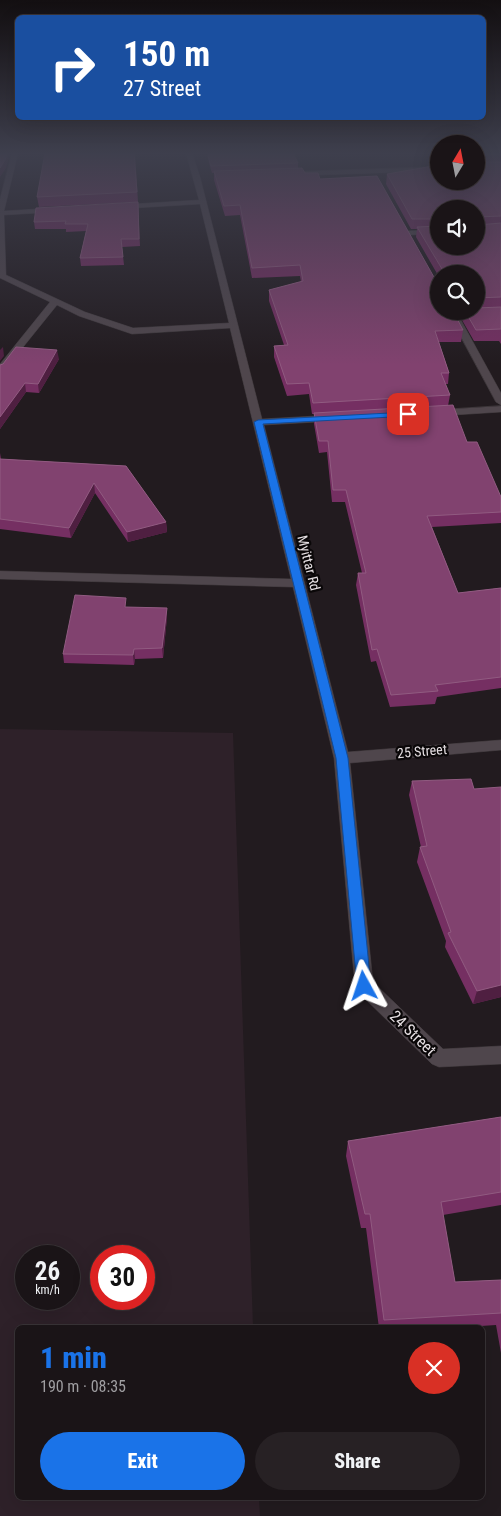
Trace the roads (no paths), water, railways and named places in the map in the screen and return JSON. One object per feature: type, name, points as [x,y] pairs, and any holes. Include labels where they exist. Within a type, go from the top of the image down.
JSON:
[{"type":"street","points":[[0,224],[1,276],[82,314],[132,331],[234,325]]},
{"type":"street","name":"Myittar Rd","points":[[208,224],[342,758],[364,986]]},
{"type":"street","points":[[404,225],[412,241]]},
{"type":"street","points":[[408,233],[430,232]]},
{"type":"street","points":[[0,370],[56,301]]},
{"type":"street","points":[[459,320],[501,402]]},
{"type":"street","points":[[423,414],[501,409]]},
{"type":"street","points":[[258,422],[346,418]]},
{"type":"street","points":[[0,575],[298,583]]},
{"type":"street","name":"25 Street","points":[[342,758],[501,745]]},
{"type":"street","name":"24 Street","points":[[364,986],[440,1058],[501,1055]]}]
